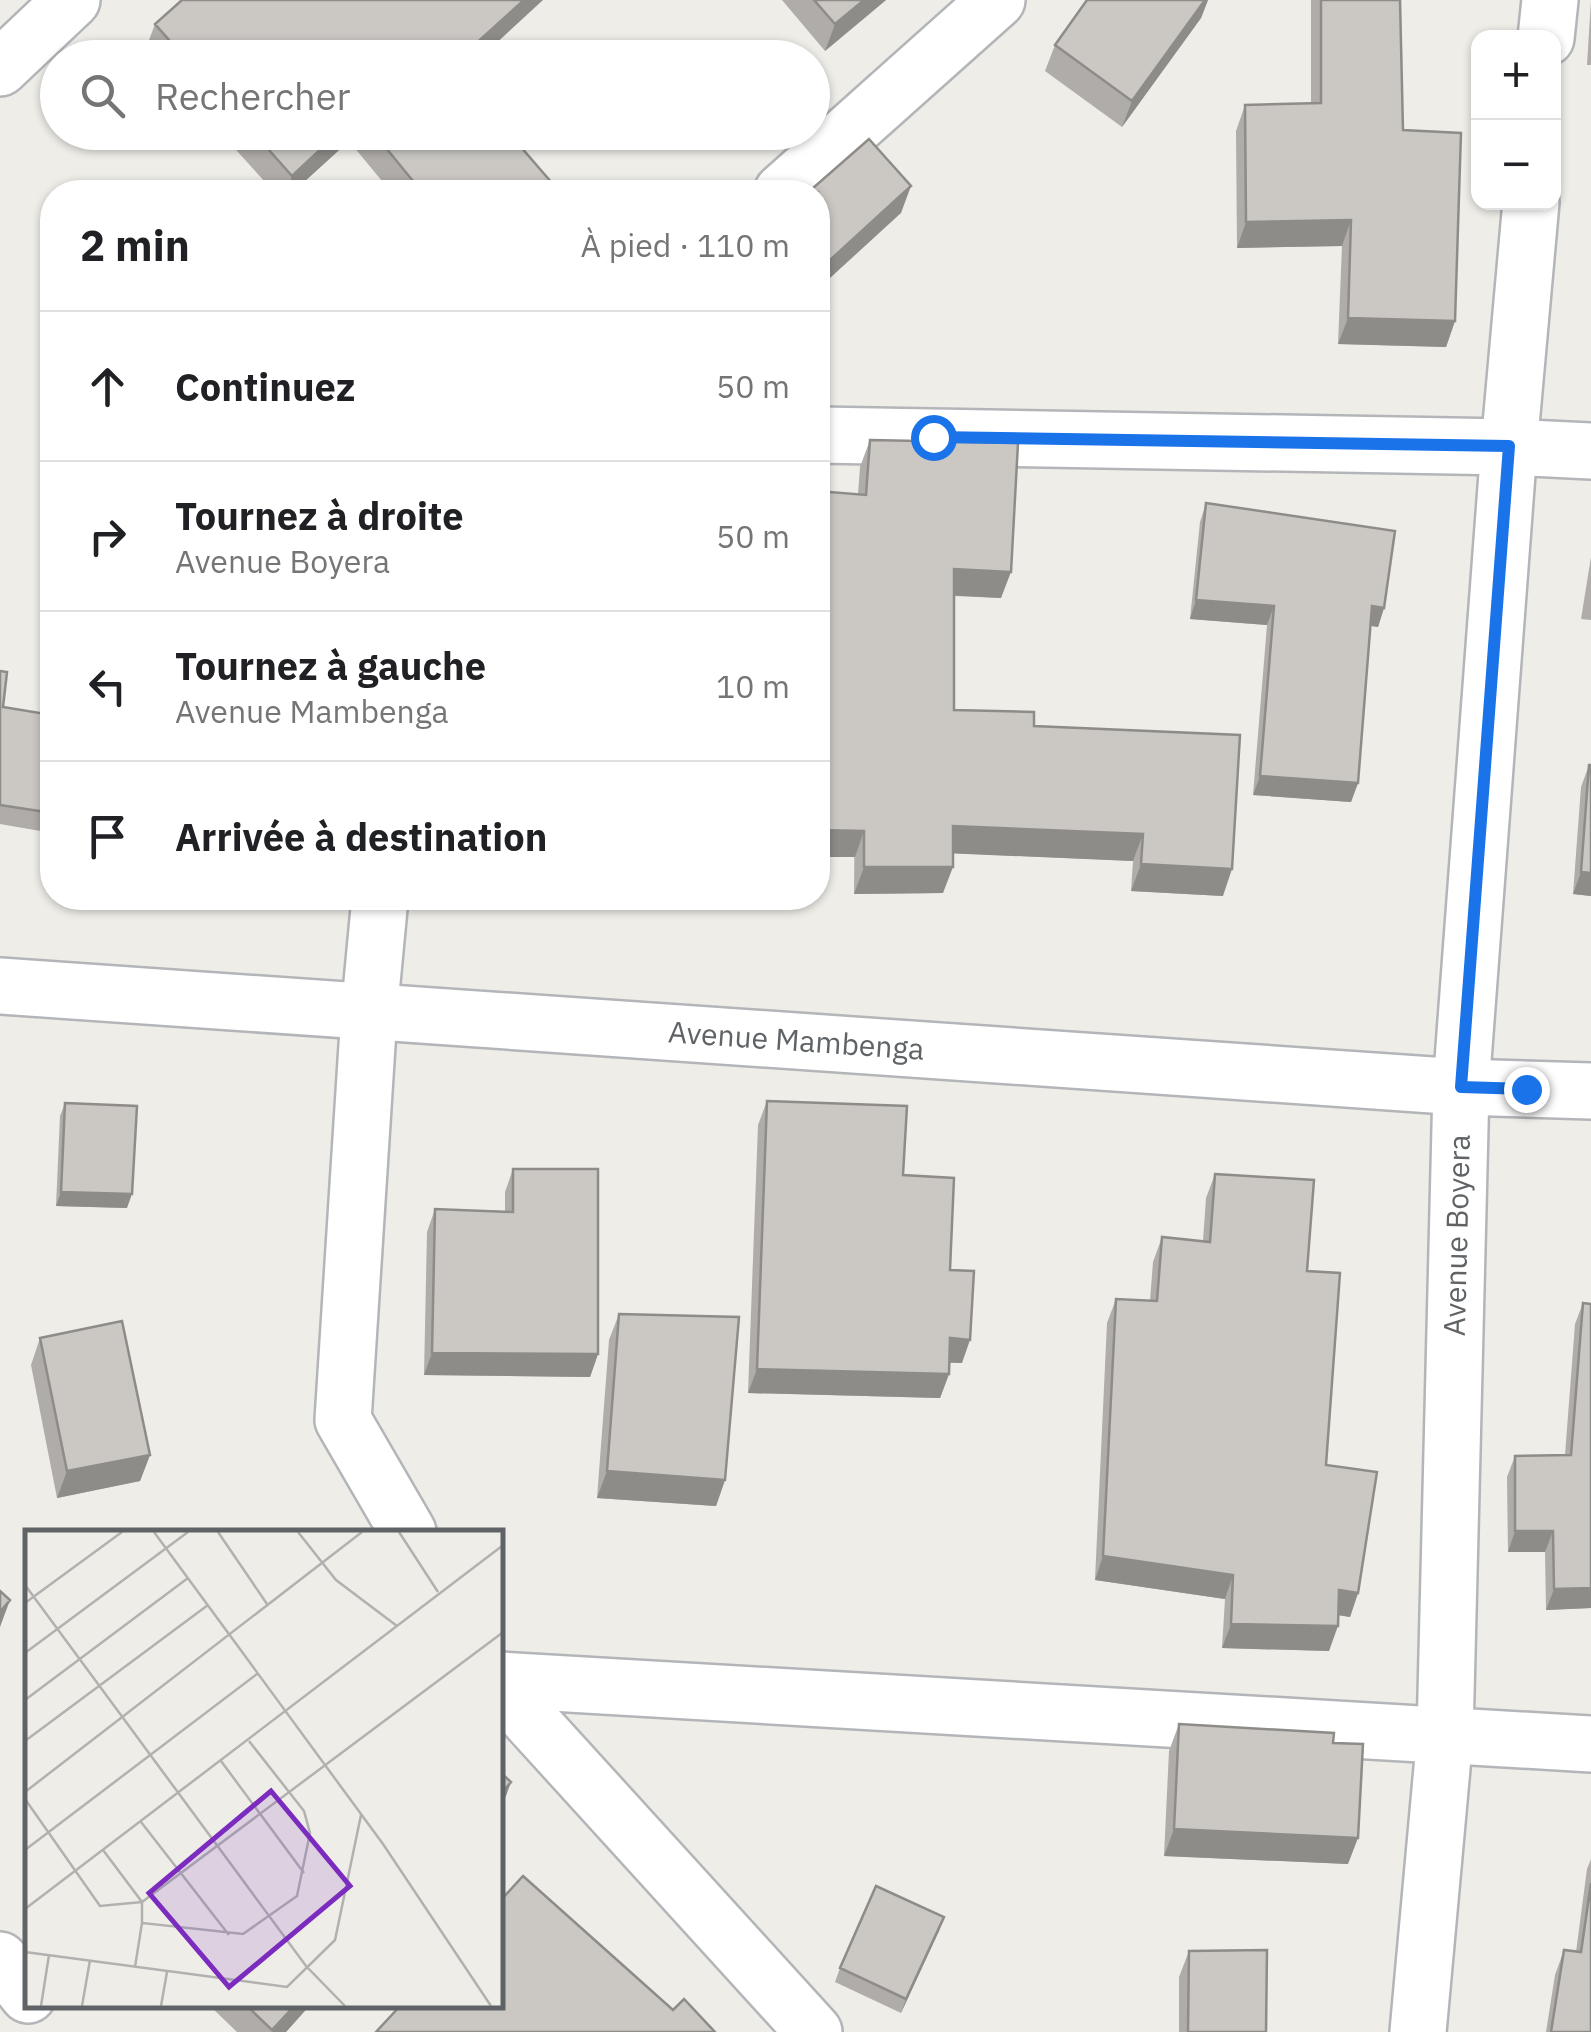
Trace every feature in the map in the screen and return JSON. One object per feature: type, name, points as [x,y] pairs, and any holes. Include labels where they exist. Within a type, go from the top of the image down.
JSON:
[{"type":"street","points":[[0,68],[72,0]]},
{"type":"street","points":[[830,149],[997,0]]},
{"type":"street","points":[[1547,30],[1550,0]]},
{"type":"street","points":[[795,180],[829,150]]},
{"type":"street","name":"Avenue Boyera","points":[[1418,2032],[1445,1735],[1461,1087],[1530,210]]},
{"type":"street","points":[[830,436],[1509,446],[1591,452]]},
{"type":"street","points":[[379,910],[343,1420],[407,1530]]},
{"type":"street","name":"Avenue Mambenga","points":[[0,986],[1461,1087],[1591,1092]]},
{"type":"street","points":[[502,1684],[1591,1744]]},
{"type":"street","points":[[502,1686],[814,2032]]},
{"type":"street","points":[[0,1960],[25,1991]]},
{"type":"street","points":[[37,2007],[57,2032]]},
{"type":"building","points":[[182,0],[524,0],[480,40],[169,40],[155,24]]},
{"type":"building","points":[[814,0],[864,0],[835,24]]},
{"type":"building","points":[[1087,0],[1205,0],[1132,101],[1055,45]]},
{"type":"building","points":[[1321,0],[1400,0],[1403,130],[1461,133],[1455,321],[1348,318],[1351,220],[1246,222],[1245,105],[1321,103]]},
{"type":"building","points":[[869,139],[911,186],[830,260],[830,180],[822,180]]},
{"type":"building","points":[[269,150],[320,150],[292,176]]},
{"type":"building","points":[[388,150],[524,150],[549,180],[412,180]]},
{"type":"building","points":[[870,440],[1018,443],[1011,572],[954,569],[954,710],[1034,712],[1034,726],[1240,735],[1232,869],[1141,864],[1143,834],[953,826],[953,867],[864,867],[864,831],[830,830],[830,492],[866,495]]},
{"type":"building","points":[[1206,503],[1395,531],[1384,608],[1372,606],[1358,783],[1260,776],[1274,606],[1196,600]]},
{"type":"building","points":[[0,671],[7,672],[3,707],[40,713],[40,811],[0,805]]},
{"type":"building","points":[[1591,765],[1591,873],[1581,872]]},
{"type":"building","points":[[767,1101],[907,1106],[903,1175],[954,1178],[950,1270],[974,1271],[970,1340],[950,1338],[949,1374],[757,1369]]},
{"type":"building","points":[[65,1103],[137,1106],[132,1194],[61,1192]]},
{"type":"building","points":[[513,1169],[598,1169],[598,1354],[432,1353],[435,1209],[513,1212]]},
{"type":"building","points":[[1215,1174],[1314,1180],[1307,1271],[1340,1273],[1326,1465],[1377,1472],[1358,1593],[1339,1590],[1338,1626],[1231,1624],[1233,1575],[1103,1556],[1116,1299],[1157,1301],[1162,1237],[1210,1242]]},
{"type":"building","points":[[1583,1303],[1591,1304],[1591,1588],[1554,1589],[1553,1531],[1515,1531],[1515,1456],[1571,1455]]},
{"type":"building","points":[[619,1314],[739,1317],[725,1480],[607,1471]]},
{"type":"building","points":[[122,1321],[150,1455],[67,1471],[40,1338]]},
{"type":"building","points":[[0,1591],[10,1600],[0,1612]]},
{"type":"building","points":[[1179,1724],[1334,1733],[1333,1743],[1363,1744],[1358,1838],[1174,1829]]},
{"type":"building","points":[[502,1774],[511,1782],[502,1793]]},
{"type":"building","points":[[523,1876],[673,2010],[684,1999],[715,2032],[376,2032],[399,2007],[502,2007],[502,1899]]},
{"type":"building","points":[[1591,1883],[1591,2032],[1551,2032],[1564,1950],[1581,1952]]},
{"type":"building","points":[[876,1886],[944,1917],[906,1999],[840,1968]]},
{"type":"building","points":[[1267,1950],[1266,2032],[1188,2032],[1189,1951]]},
{"type":"building","points":[[248,2007],[293,2007],[272,2030]]},
{"type":"route","points":[[933,437],[1509,446],[1461,1087],[1526,1089]]}]
